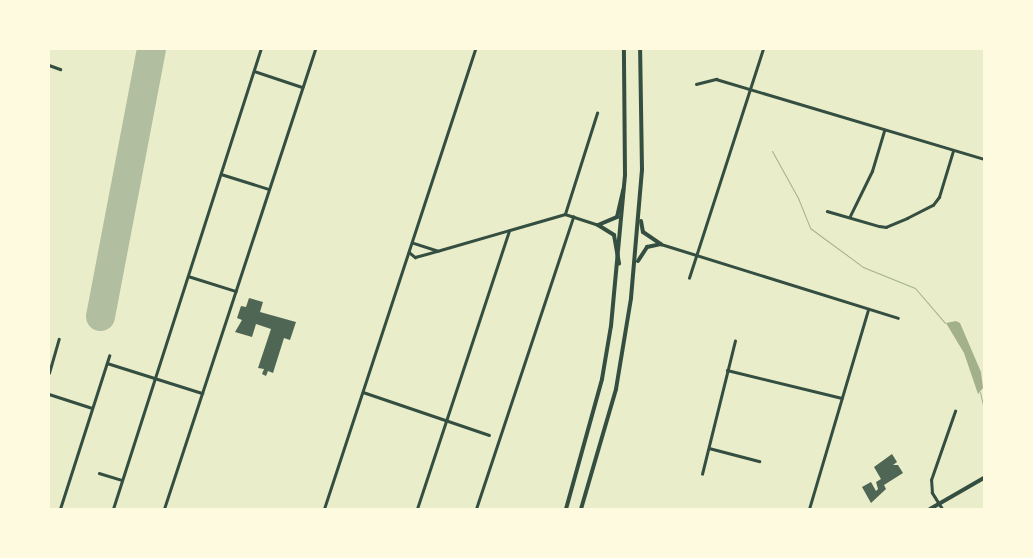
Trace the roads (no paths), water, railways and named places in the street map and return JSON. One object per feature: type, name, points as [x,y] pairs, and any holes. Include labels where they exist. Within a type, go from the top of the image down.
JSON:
[{"type":"main road","points":[[566,509],[602,379],[619,264],[624,186],[624,49]]},
{"type":"main road","points":[[581,509],[616,389],[634,278],[640,213],[640,49]]},
{"type":"main road","points":[[598,225],[617,217],[624,186]]},
{"type":"main road","points":[[640,213],[643,232],[661,244]]},
{"type":"main road","points":[[598,225],[614,235],[619,264]]},
{"type":"main road","points":[[634,278],[643,250],[661,244]]},
{"type":"main road","points":[[930,509],[984,478]]},
{"type":"street","points":[[113,509],[261,49]]},
{"type":"street","points":[[164,509],[315,49]]},
{"type":"street","points":[[324,509],[475,49]]},
{"type":"street","points":[[689,278],[764,49]]},
{"type":"street","points":[[49,65],[60,69]]},
{"type":"street","points":[[254,71],[302,87]]},
{"type":"street","points":[[696,84],[716,79],[884,131],[984,159]]},
{"type":"street","points":[[565,214],[597,113]]},
{"type":"street","points":[[850,216],[872,171],[884,131]]},
{"type":"street","points":[[827,211],[886,227],[933,205],[939,197],[954,151]]},
{"type":"street","points":[[221,174],[269,189]]},
{"type":"street","points":[[409,252],[415,257],[565,214],[598,225]]},
{"type":"street","points":[[476,509],[574,217]]},
{"type":"street","points":[[417,509],[509,231]]},
{"type":"street","points":[[412,243],[437,251]]},
{"type":"street","points":[[661,244],[898,318]]},
{"type":"street","points":[[188,276],[236,291]]},
{"type":"street","points":[[809,509],[868,310]]},
{"type":"street","points":[[49,373],[59,340]]},
{"type":"street","points":[[702,474],[735,341]]},
{"type":"street","points":[[60,509],[109,356]]},
{"type":"street","points":[[107,362],[202,393]]},
{"type":"street","points":[[727,370],[842,398]]},
{"type":"street","points":[[363,392],[489,435]]},
{"type":"street","points":[[49,394],[92,408]]},
{"type":"street","points":[[942,509],[932,493],[931,480],[955,411]]},
{"type":"street","points":[[709,448],[759,461]]},
{"type":"street","points":[[99,473],[122,480]]},
{"type":"waterway","points":[[772,151],[798,198],[810,228],[863,267],[915,288],[945,323]]},
{"type":"waterway","points":[[980,392],[984,409],[984,467]]}]
